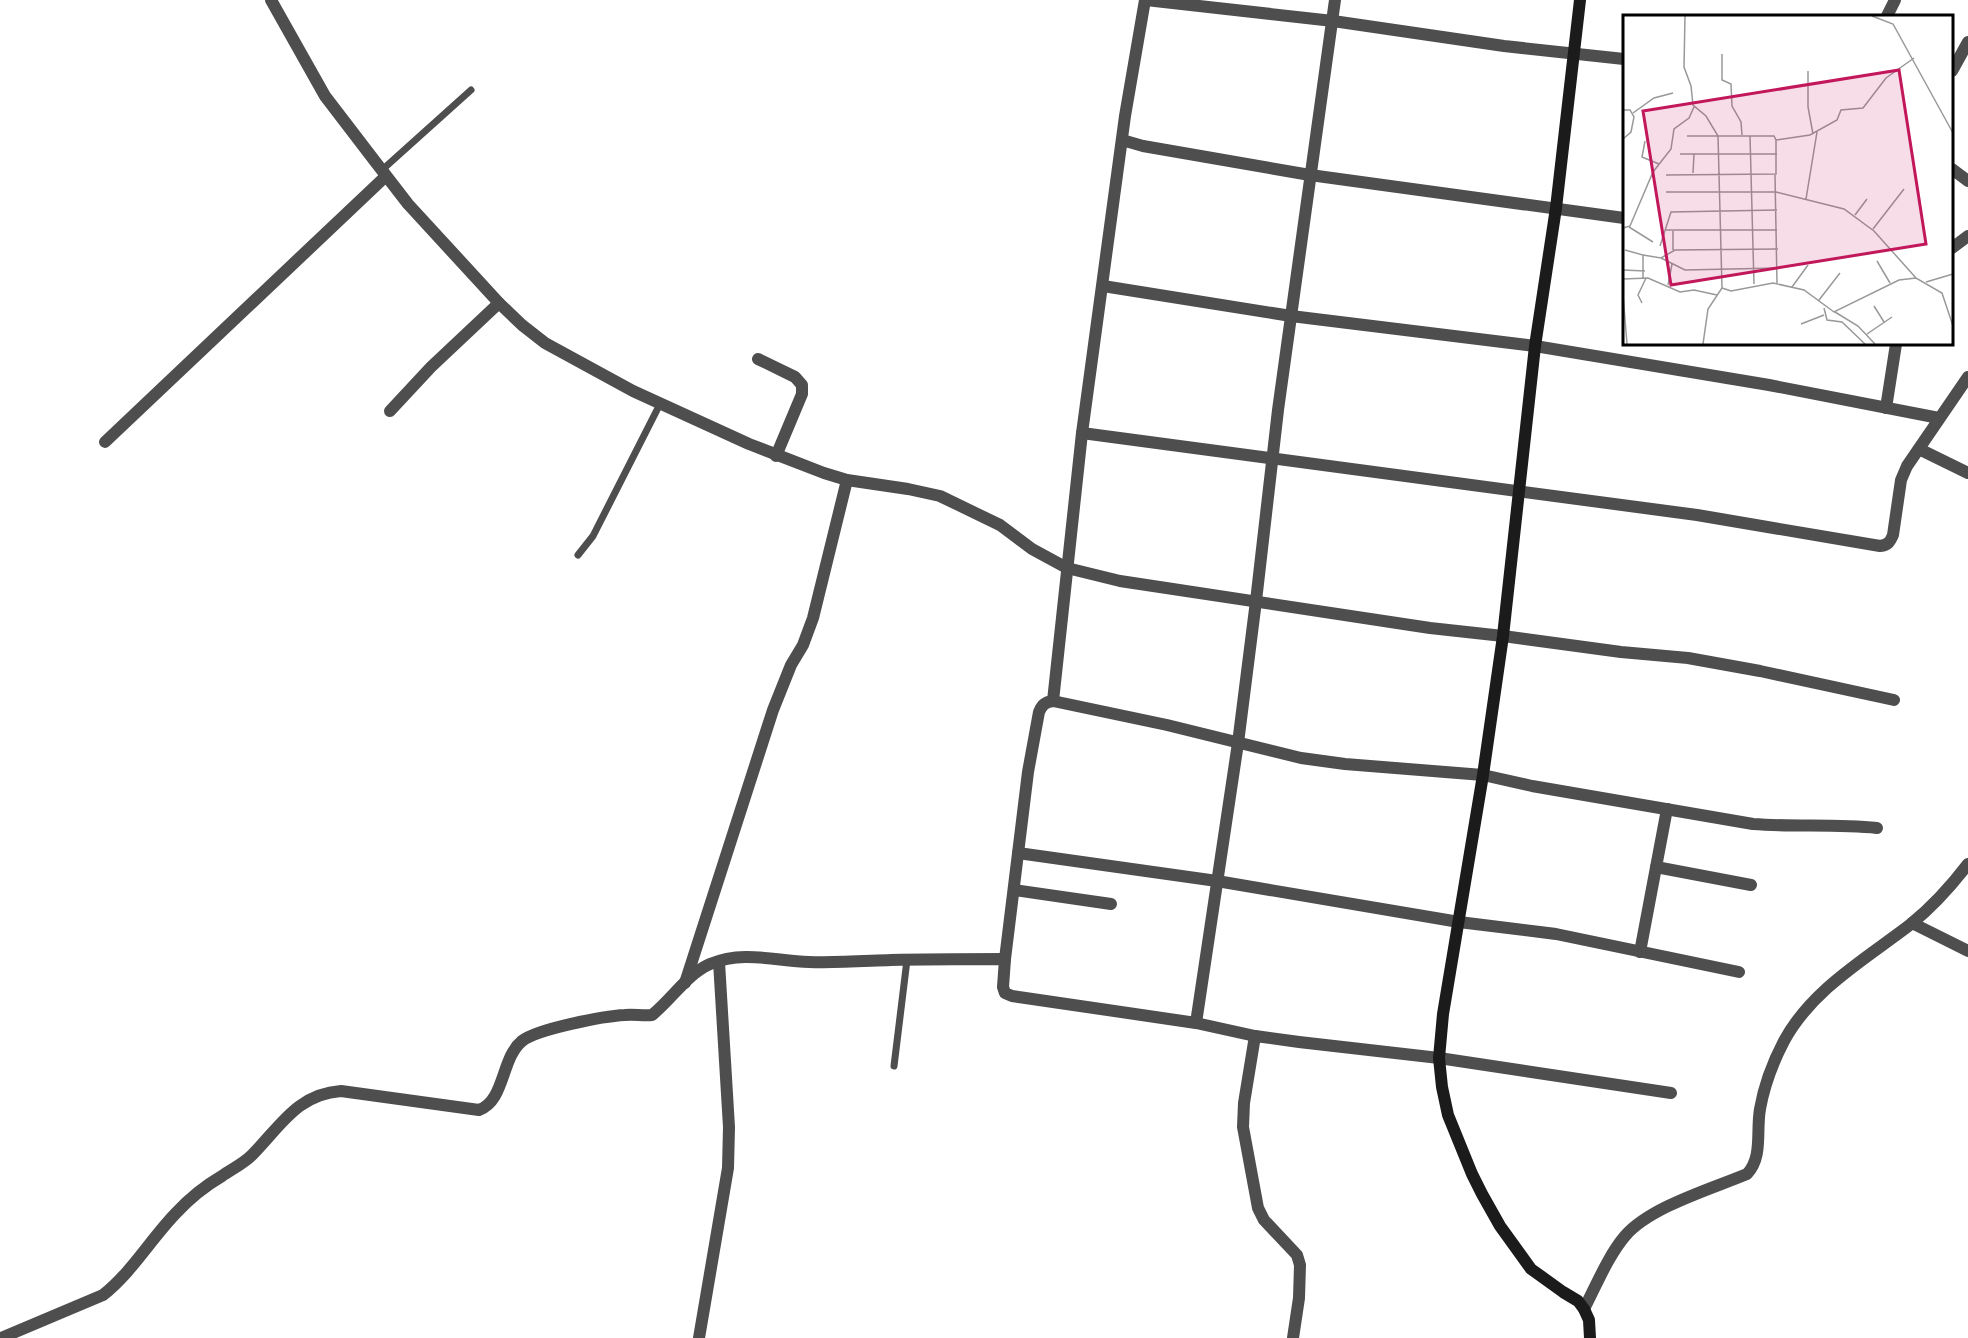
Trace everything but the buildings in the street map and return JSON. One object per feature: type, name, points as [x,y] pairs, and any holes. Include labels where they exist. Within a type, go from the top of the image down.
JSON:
[{"type":"main road","points":[[1580,0],[1556,208],[1535,346],[1503,636],[1438,1058],[1448,1115],[1472,1174],[1500,1226],[1532,1269],[1578,1301],[1589,1320],[1590,1338]]},
{"type":"street","points":[[271,0],[325,96],[384,173],[408,204],[522,325],[545,343],[580,363],[660,404],[776,456],[847,480],[940,496],[1000,525],[1032,549],[1067,568],[1119,581],[1430,628],[1688,658],[1761,671],[1894,700]]},
{"type":"street","points":[[1053,701],[1082,433],[1122,140],[1145,0],[1333,21],[1504,46],[1623,59]]},
{"type":"street","points":[[1196,1023],[1238,743],[1291,316],[1335,0]]},
{"type":"street","points":[[1888,15],[1895,0]]},
{"type":"street","points":[[1953,69],[1968,42]]},
{"type":"street","points":[[1122,140],[1143,146],[1310,175],[1623,218]]},
{"type":"street","points":[[1953,170],[1968,181]]},
{"type":"street","points":[[105,442],[384,173]]},
{"type":"street","points":[[1953,247],[1968,236]]},
{"type":"street","points":[[1103,286],[1291,316],[1535,346],[1769,385],[1939,418]]},
{"type":"street","points":[[390,411],[438,359],[499,303]]},
{"type":"street","points":[[1886,408],[1896,345]]},
{"type":"street","points":[[758,359],[795,377],[802,385],[802,394],[776,456]]},
{"type":"street","points":[[1082,433],[1697,515],[1880,546],[1890,542],[1893,535],[1901,480],[1907,466],[1968,377]]},
{"type":"street","points":[[1919,449],[1968,473]]},
{"type":"street","points":[[685,983],[773,710],[813,618],[847,480]]},
{"type":"street","points":[[1671,1093],[1438,1058],[1255,1036],[1196,1023],[1012,996],[1005,993],[1003,987],[1005,959],[1028,772],[1039,712],[1044,704],[1053,701],[1167,725],[1301,758],[1345,764],[1483,775],[1532,786],[1753,824],[1852,825],[1877,828]]},
{"type":"street","points":[[1640,952],[1667,809]]},
{"type":"street","points":[[1018,853],[1217,881],[1460,922],[1556,934],[1739,972]]},
{"type":"street","points":[[1584,1309],[1623,1238],[1633,1228],[1676,1203],[1747,1174],[1754,1167],[1764,1091],[1786,1038],[1802,1016],[1835,981],[1912,923],[1937,900],[1968,864]]},
{"type":"street","points":[[1656,867],[1751,885]]},
{"type":"street","points":[[1014,890],[1111,904]]},
{"type":"street","points":[[1912,923],[1968,951]]},
{"type":"street","points":[[1,1338],[103,1295],[144,1254],[176,1214],[195,1195],[250,1157],[287,1116],[301,1104],[317,1095],[341,1091],[479,1110],[491,1103],[514,1050],[523,1041],[577,1023],[606,1017],[652,1015],[685,983],[704,968],[719,962],[750,956],[810,962],[1005,959]]},
{"type":"street","points":[[699,1338],[728,1168],[729,1127],[719,962]]},
{"type":"street","points":[[1255,1036],[1244,1104],[1243,1127],[1258,1208],[1264,1220],[1297,1255],[1300,1265],[1299,1298],[1293,1338]]},
{"type":"lane","points":[[384,173],[471,90]]},
{"type":"lane","points":[[578,555],[593,536],[660,404]]},
{"type":"lane","points":[[894,1066],[907,960]]}]
